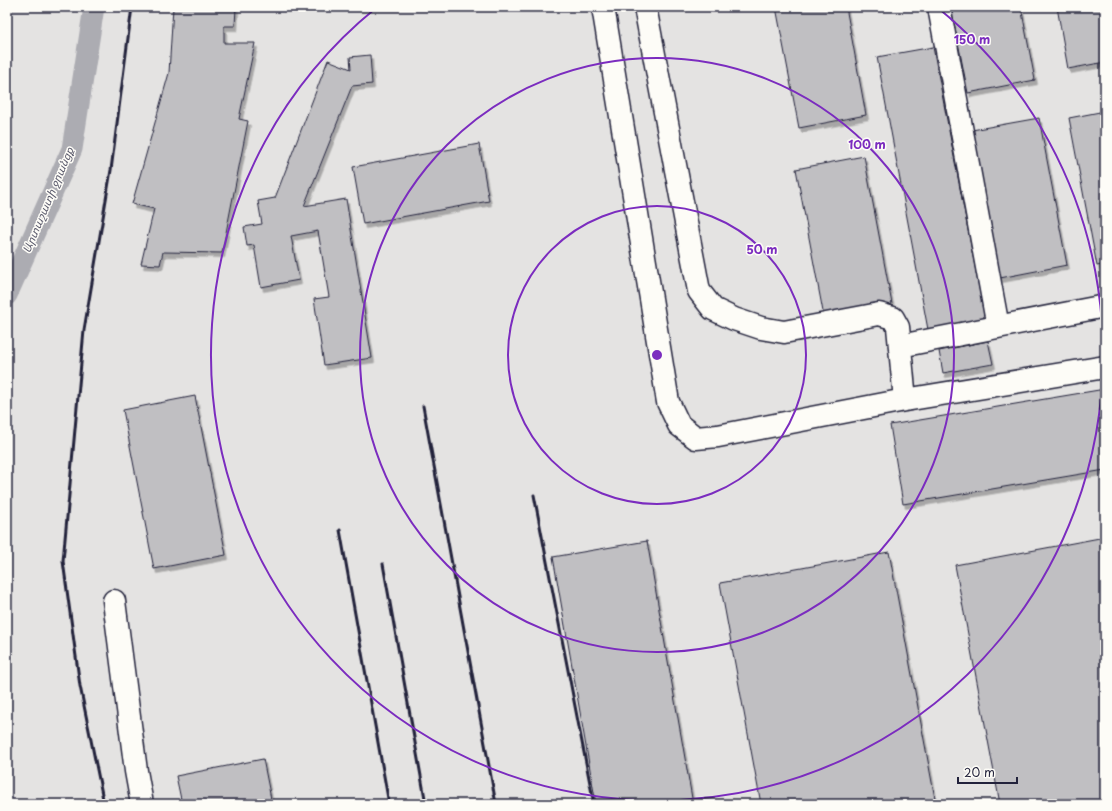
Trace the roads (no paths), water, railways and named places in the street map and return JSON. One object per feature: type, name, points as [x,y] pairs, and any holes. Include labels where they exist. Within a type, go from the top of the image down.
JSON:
[{"type":"lane","points":[[603,7],[668,402],[679,425],[696,438],[718,436],[906,400],[1105,367]]},
{"type":"lane","points":[[645,7],[699,291],[713,309],[734,319],[761,328],[784,332],[880,314],[893,318],[898,327],[906,400]]},
{"type":"lane","points":[[939,7],[998,327]]},
{"type":"lane","points":[[900,346],[1105,306]]},
{"type":"lane","points":[[114,601],[132,742],[142,804]]},
{"type":"waterway","name":"Արտաշատի ջրանցք","points":[[7,295],[72,149],[94,7]]},
{"type":"railway","points":[[104,804],[80,686],[63,561],[84,330],[111,170],[132,7]]},
{"type":"railway","points":[[423,406],[496,804]]},
{"type":"railway","points":[[534,495],[594,804]]},
{"type":"railway","points":[[340,530],[389,804]]},
{"type":"railway","points":[[383,564],[426,804]]}]
